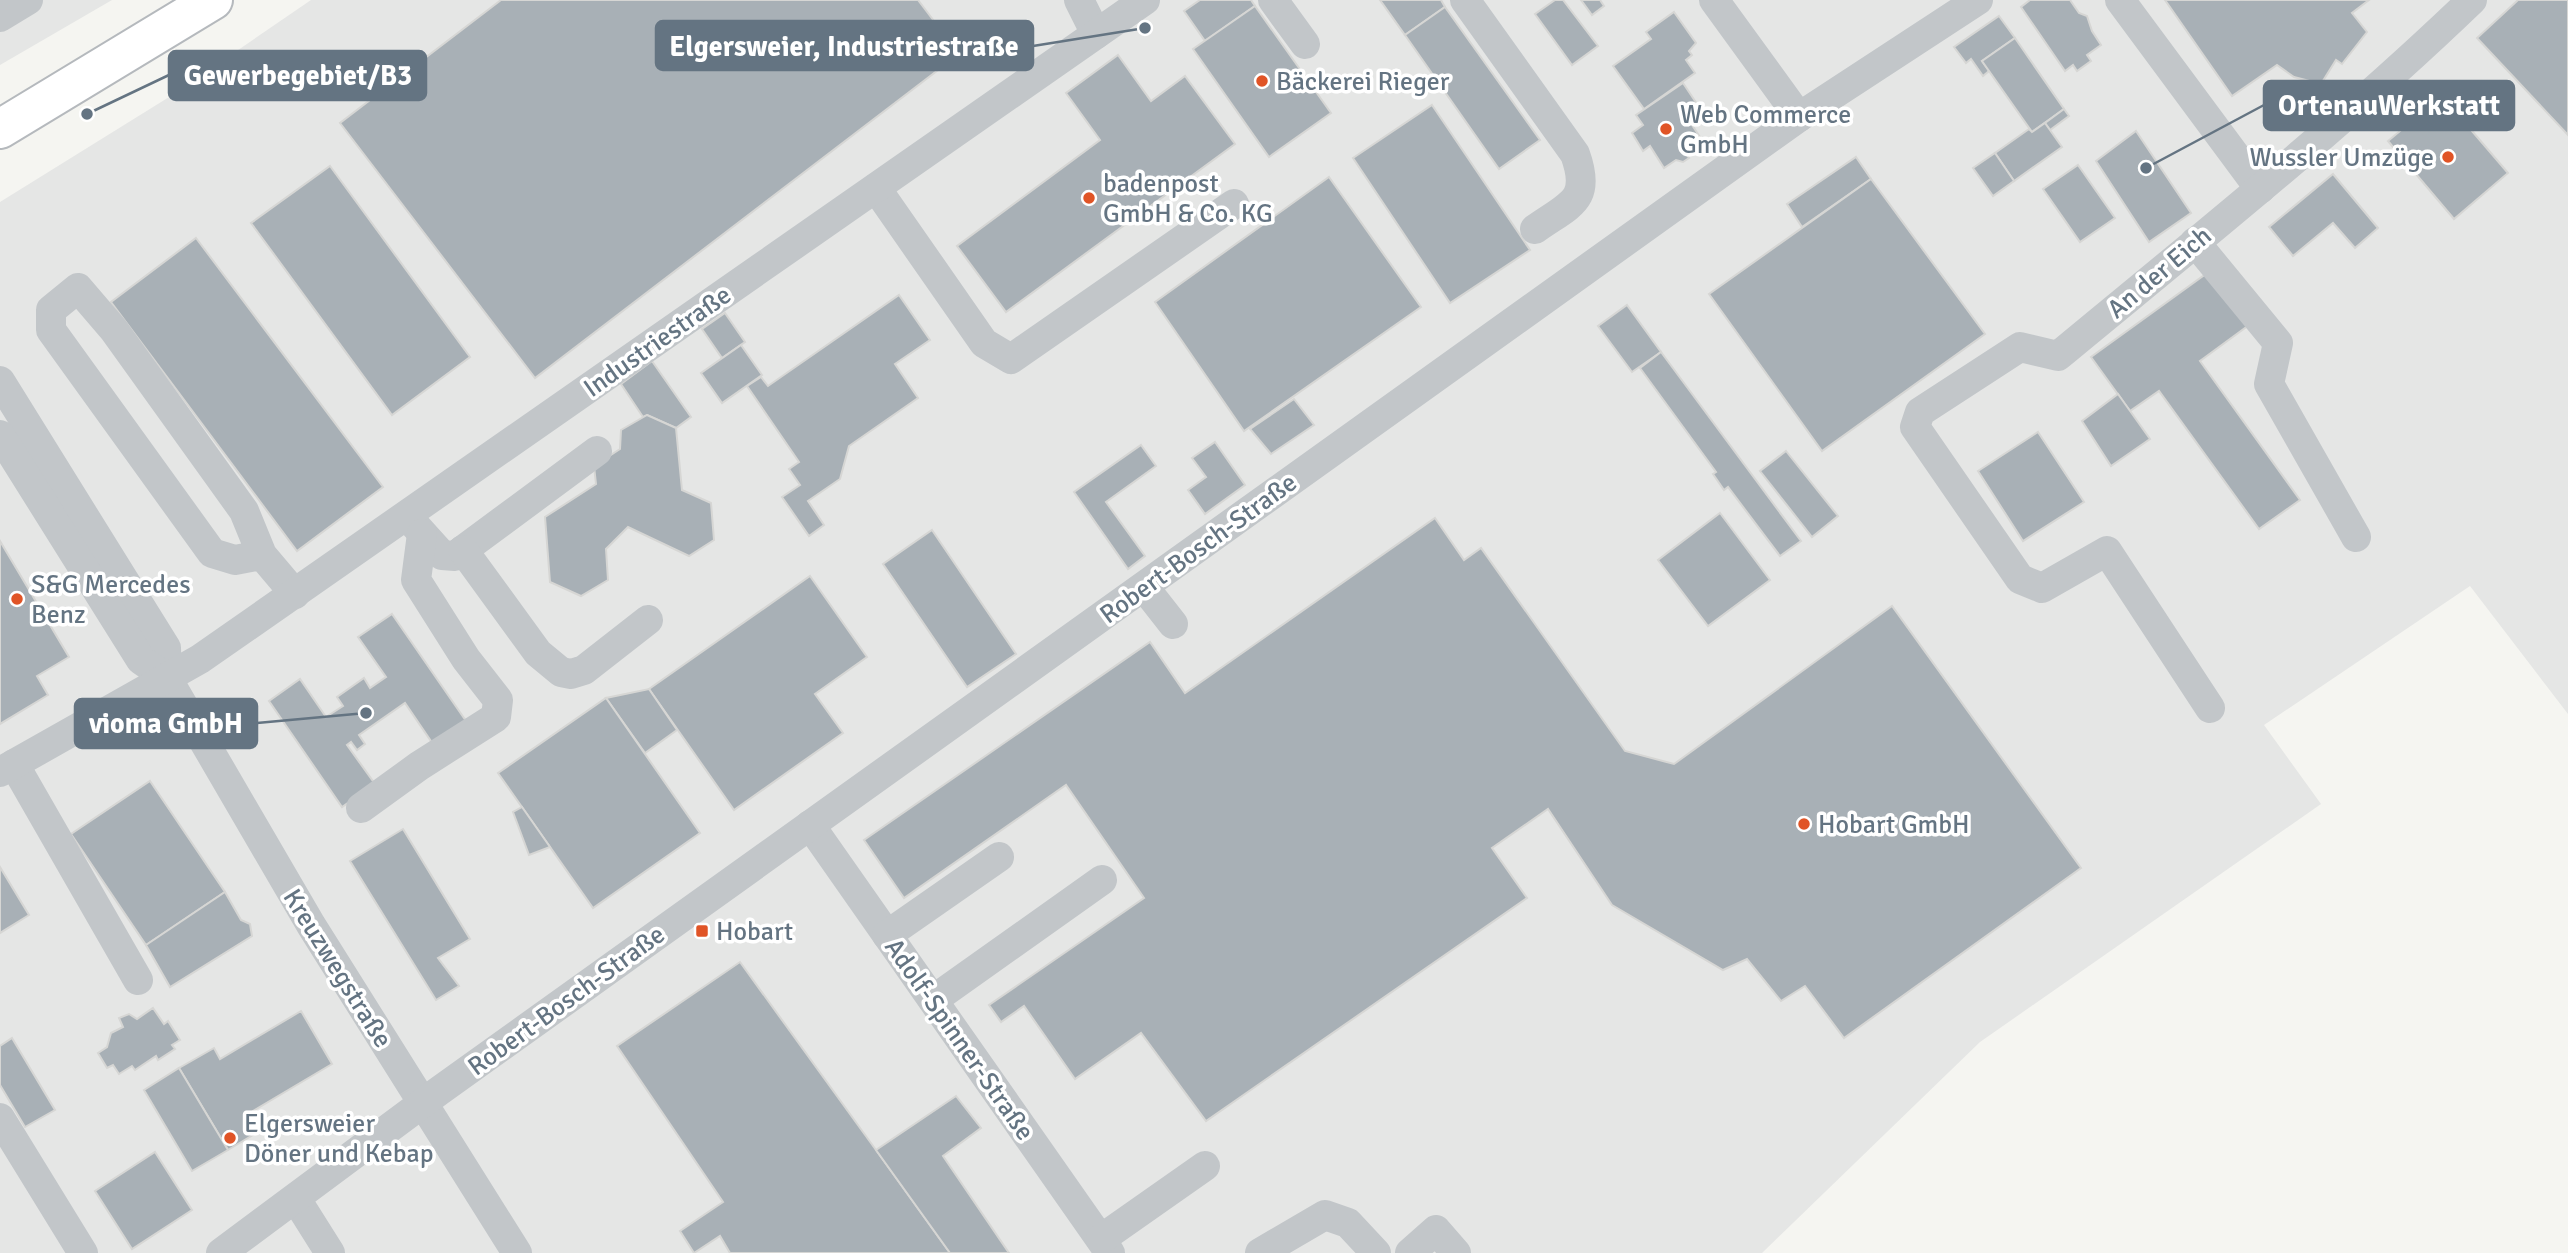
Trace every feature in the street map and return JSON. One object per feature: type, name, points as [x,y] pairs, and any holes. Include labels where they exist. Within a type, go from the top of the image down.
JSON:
[{"type":"main road","points":[[0,129],[213,0]]},
{"type":"street","points":[[0,18],[28,0]]},
{"type":"street","points":[[1079,0],[1096,34]]},
{"type":"street","name":"Industriestraße","points":[[7,768],[192,664],[295,594],[415,525],[876,188],[1145,0]]},
{"type":"street","points":[[1273,0],[1305,44]]},
{"type":"street","points":[[1465,0],[1575,154],[1584,178],[1577,199],[1535,229]]},
{"type":"street","points":[[1714,0],[1799,117]]},
{"type":"street","name":"Robert-Bosch-Straße","points":[[221,1253],[423,1103],[1799,117],[1979,0]]},
{"type":"street","points":[[2120,0],[2260,189]]},
{"type":"street","name":"An der Eich","points":[[2210,708],[2107,551],[2042,588],[2020,579],[1915,428],[1920,412],[2020,347],[2058,356],[2260,189],[2413,56],[2472,0]]},
{"type":"street","points":[[876,188],[984,343],[1011,359],[1234,204]]},
{"type":"street","points":[[2195,242],[2278,343],[2269,384],[2356,537]]},
{"type":"street","points":[[262,555],[235,560],[212,553],[51,330],[51,310],[78,288],[114,330],[244,511],[262,555],[295,594]]},
{"type":"street","name":"Kreuzwegstraße","points":[[0,381],[166,648],[167,678]]},
{"type":"street","name":"Kreuzwegstraße","points":[[0,435],[142,660],[167,678],[290,891],[517,1253]]},
{"type":"street","points":[[415,525],[442,555],[454,556],[597,451]]},
{"type":"street","points":[[362,808],[419,766],[496,717],[498,700],[466,659],[416,580],[415,525]]},
{"type":"street","points":[[463,550],[538,653],[561,672],[571,674],[584,670],[648,620]]},
{"type":"street","points":[[1144,587],[1173,624]]},
{"type":"street","points":[[7,768],[138,980]]},
{"type":"street","name":"Adolf-Spinner-Straße","points":[[810,825],[1105,1246]]},
{"type":"street","points":[[887,935],[999,857]]},
{"type":"street","points":[[933,1000],[1102,880]]},
{"type":"street","points":[[0,1118],[83,1253]]},
{"type":"street","points":[[1105,1246],[1205,1166]]},
{"type":"street","points":[[296,1199],[330,1253]]},
{"type":"street","points":[[1260,1253],[1325,1215],[1348,1223],[1376,1253]]},
{"type":"street","points":[[1410,1253],[1436,1230],[1456,1253]]},
{"type":"shaded area","points":[[0,0],[112,0],[0,65]]},
{"type":"shaded area","points":[[311,0],[2568,0],[2568,714],[2470,586],[2264,725],[2321,804],[1980,1042],[1762,1253],[0,1253],[0,202],[174,94]]},
{"type":"building","points":[[501,0],[918,0],[959,54],[535,378],[340,123]]},
{"type":"building","name":"Bäckerei Rieger","points":[[1200,0],[1251,0],[1255,6],[1205,41],[1184,11]]},
{"type":"building","points":[[1380,0],[1441,0],[1445,7],[1405,35]]},
{"type":"building","points":[[1555,0],[1563,0],[1598,46],[1572,65],[1535,14]]},
{"type":"building","points":[[1581,0],[1600,0],[1604,6],[1592,15]]},
{"type":"building","points":[[2030,0],[2070,0],[2079,13],[2087,16],[2101,45],[2087,55],[2091,61],[2077,71],[2073,65],[2065,71],[2021,7]]},
{"type":"building","points":[[2165,0],[2369,0],[2352,13],[2367,32],[2342,64],[2336,60],[2321,84],[2294,77],[2277,65],[2232,96]]},
{"type":"building","points":[[2518,0],[2568,0],[2568,135],[2477,38]]},
{"type":"building","name":"Bäckerei Rieger","points":[[1255,6],[1331,113],[1269,157],[1193,49]]},
{"type":"building","points":[[1445,7],[1540,140],[1499,169],[1405,35]]},
{"type":"building","points":[[1674,12],[1696,43],[1689,51],[1692,55],[1686,60],[1695,73],[1644,109],[1613,66],[1651,39],[1646,32]]},
{"type":"building","points":[[1999,16],[2015,38],[1982,61],[1989,71],[1983,76],[1971,59],[1966,63],[1954,47]]},
{"type":"building","points":[[2015,38],[2064,109],[2032,132],[1982,61]]},
{"type":"building","points":[[1118,55],[1151,101],[1185,76],[1235,144],[1006,312],[957,246],[1100,140],[1066,93]]},
{"type":"building","name":"Web Commerce GmbH","points":[[1683,83],[1703,113],[1690,122],[1700,137],[1683,149],[1689,158],[1683,162],[1676,160],[1664,168],[1650,146],[1643,151],[1632,133],[1643,125],[1636,115]]},
{"type":"building","name":"Wussler Umzüge","points":[[2442,96],[2508,173],[2454,219],[2388,141]]},
{"type":"building","points":[[1432,105],[1530,250],[1450,303],[1353,158]]},
{"type":"building","points":[[2064,109],[2069,116],[2050,130],[2045,123]]},
{"type":"building","points":[[2045,123],[2062,147],[2014,181],[1995,153],[2029,129],[2032,132]]},
{"type":"building","points":[[2136,131],[2191,213],[2149,242],[2096,161]]},
{"type":"building","points":[[1995,153],[2014,181],[1993,196],[1973,168]]},
{"type":"building","points":[[1856,157],[1871,179],[1802,227],[1787,204]]},
{"type":"building","points":[[2078,165],[2115,218],[2080,242],[2043,189]]},
{"type":"building","points":[[330,166],[470,357],[392,415],[251,223]]},
{"type":"building","points":[[2333,174],[2378,228],[2355,248],[2333,223],[2293,256],[2269,227]]},
{"type":"building","points":[[1329,177],[1421,307],[1244,431],[1155,302]]},
{"type":"building","points":[[1871,179],[1985,334],[1822,451],[1709,294]]},
{"type":"building","points":[[196,238],[383,487],[297,551],[111,302]]},
{"type":"building","points":[[2210,271],[2249,325],[2200,361],[2300,500],[2259,529],[2159,391],[2130,411],[2091,357]]},
{"type":"building","points":[[899,295],[930,340],[895,364],[918,398],[849,446],[840,479],[808,501],[824,525],[809,536],[782,497],[800,485],[789,469],[799,462],[747,386],[761,377],[768,386]]},
{"type":"building","points":[[1627,305],[1661,352],[1632,372],[1598,326]]},
{"type":"building","points":[[725,313],[745,342],[722,358],[702,329]]},
{"type":"building","points":[[741,345],[762,375],[722,403],[701,373]]},
{"type":"building","points":[[1661,352],[1801,541],[1780,556],[1728,487],[1724,490],[1713,474],[1716,472],[1640,368]]},
{"type":"building","points":[[652,361],[691,417],[676,428],[647,415],[643,417],[621,384]]},
{"type":"building","points":[[2118,394],[2150,439],[2111,466],[2082,421]]},
{"type":"building","points":[[1294,399],[1314,425],[1271,454],[1250,429]]},
{"type":"building","points":[[647,415],[676,428],[682,490],[711,503],[714,540],[689,556],[628,527],[606,549],[608,580],[581,596],[550,582],[545,517],[596,484],[594,466],[620,449],[621,430]]},
{"type":"building","points":[[2038,432],[2084,502],[2023,541],[1978,471]]},
{"type":"building","points":[[1215,442],[1245,485],[1205,514],[1188,490],[1206,477],[1192,458]]},
{"type":"building","points":[[1141,445],[1156,466],[1106,502],[1145,556],[1128,569],[1074,492]]},
{"type":"building","points":[[1786,451],[1838,516],[1812,537],[1760,471]]},
{"type":"building","points":[[1720,513],[1770,580],[1708,626],[1658,560]]},
{"type":"building","name":"Hobart GmbH","points":[[1435,518],[1464,560],[1481,548],[1625,751],[1674,764],[1892,606],[2081,868],[1844,1038],[1805,986],[1781,1001],[1747,959],[1723,970],[1612,905],[1548,809],[1492,848],[1527,898],[1206,1121],[1141,1033],[1075,1079],[1024,1006],[1001,1022],[989,1005],[1144,898],[1066,785],[904,898],[864,840],[1150,642],[1185,693]]},
{"type":"building","points":[[932,530],[1016,654],[967,687],[883,564]]},
{"type":"building","name":"S&G Mercedes Benz","points":[[0,541],[69,657],[37,676],[48,695],[0,724]]},
{"type":"building","points":[[810,576],[867,657],[815,694],[843,733],[734,810],[649,689]]},
{"type":"building","points":[[392,614],[466,721],[433,744],[405,703],[359,735],[365,744],[357,750],[351,742],[347,745],[375,784],[342,807],[269,701],[300,679],[326,717],[343,706],[337,697],[364,678],[370,688],[386,677],[358,637]]},
{"type":"building","points":[[649,689],[677,730],[645,753],[606,698]]},
{"type":"building","points":[[606,698],[700,833],[593,908],[498,773]]},
{"type":"building","points":[[150,781],[225,892],[146,945],[71,834]]},
{"type":"building","points":[[522,807],[550,847],[529,855],[513,812]]},
{"type":"building","points":[[403,829],[470,939],[438,958],[459,986],[436,1000],[350,861]]},
{"type":"building","points":[[0,867],[29,915],[0,933]]},
{"type":"building","points":[[225,892],[241,920],[250,924],[252,936],[170,987],[146,945]]},
{"type":"building","points":[[740,962],[950,1253],[730,1253],[720,1236],[694,1253],[680,1231],[723,1202],[617,1046]]},
{"type":"building","points":[[153,1008],[164,1024],[168,1021],[180,1040],[172,1045],[175,1049],[158,1060],[156,1056],[135,1070],[132,1066],[119,1074],[113,1065],[107,1068],[98,1053],[107,1047],[111,1033],[123,1027],[119,1018],[129,1014],[137,1019]]},
{"type":"building","points":[[301,1011],[332,1064],[253,1111],[263,1129],[228,1150],[179,1068],[214,1048],[220,1059]]},
{"type":"building","points":[[12,1038],[55,1110],[25,1127],[0,1085],[0,1046]]},
{"type":"building","points":[[179,1068],[228,1150],[192,1171],[144,1090]]},
{"type":"building","points":[[956,1096],[981,1128],[943,1156],[1009,1253],[950,1253],[876,1150]]},
{"type":"building","points":[[155,1152],[192,1210],[132,1249],[95,1191]]},
{"type":"place","name":"Elgersweier, Industriestraße","points":[[1145,28]]},
{"type":"place","name":"Bäckerei Rieger","points":[[1262,81]]},
{"type":"place","name":"Gewerbegebiet/B3","points":[[87,114]]},
{"type":"place","name":"Web Commerce GmbH","points":[[1666,129]]},
{"type":"place","name":"Wussler Umzüge","points":[[2448,157]]},
{"type":"place","name":"OrtenauWerkstatt","points":[[2146,168]]},
{"type":"place","name":"badenpost GmbH & Co. KG","points":[[1089,198]]},
{"type":"place","name":"S&G Mercedes Benz","points":[[17,599]]},
{"type":"place","name":"vioma GmbH","points":[[366,713]]},
{"type":"place","name":"Hobart GmbH","points":[[1804,824]]},
{"type":"place","name":"Hobart","points":[[702,931]]},
{"type":"place","name":"Elgersweier Döner und Kebap","points":[[230,1138]]}]
